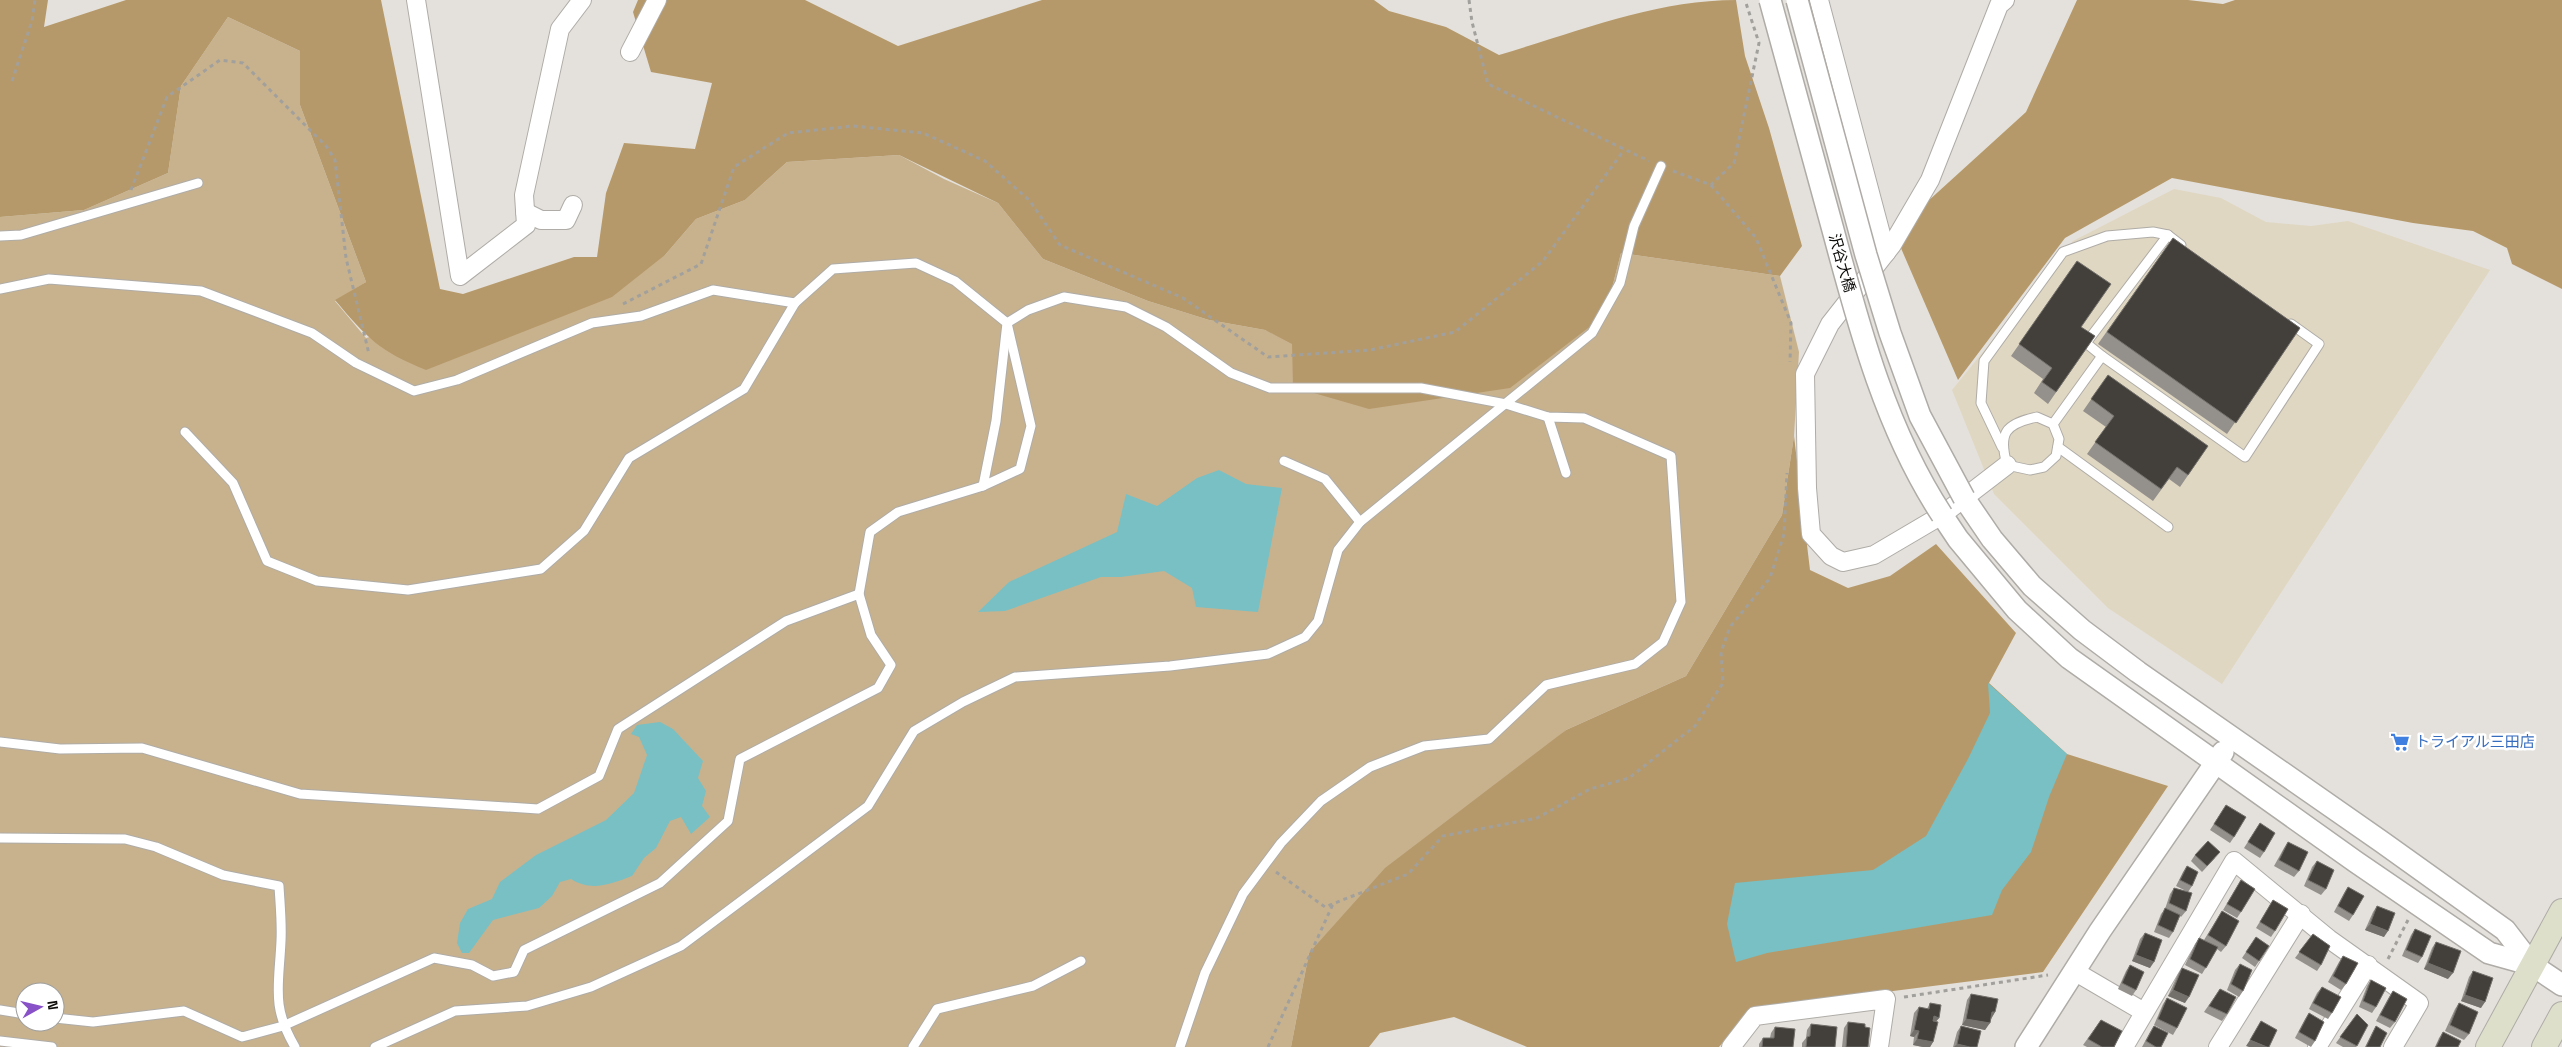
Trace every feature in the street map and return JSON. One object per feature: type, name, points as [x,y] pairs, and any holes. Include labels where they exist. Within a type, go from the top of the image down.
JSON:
[{"type":"main road","points":[[2488,1047],[2562,911]]},
{"type":"main road","points":[[2544,1047],[2562,1014]]},
{"type":"street","points":[[416,0],[460,276],[526,225],[524,195],[560,29],[582,0]]},
{"type":"street","points":[[630,52],[657,0]]},
{"type":"street","name":"沢谷大橋","points":[[1770,0],[1847,280],[1888,410],[1928,493],[1958,539],[2017,610],[2056,646],[2216,763],[2416,904],[2489,953],[2532,966]]},
{"type":"street","name":"沢谷大橋","points":[[1797,0],[1866,255],[1890,333],[1920,416],[1964,498],[1992,539],[2039,593],[2082,630],[2233,739],[2505,930],[2532,966]]},
{"type":"street","points":[[1819,0],[1886,253]]},
{"type":"street","points":[[2005,0],[1999,5],[1930,180],[1886,253],[1830,324],[1805,374],[1811,534],[1831,556],[1843,562],[1874,555],[1942,515],[2007,465]]},
{"type":"street","points":[[525,212],[541,220],[566,220],[573,205]]},
{"type":"street","points":[[2026,1047],[2074,971],[2233,739]]},
{"type":"street","points":[[2124,1047],[2234,861],[2329,938],[2419,1003],[2393,1047]]},
{"type":"street","points":[[2218,1047],[2300,914]]},
{"type":"street","points":[[2532,966],[2557,982]]},
{"type":"street","points":[[2317,1047],[2374,970]]},
{"type":"street","points":[[2074,971],[2144,1012]]},
{"type":"street","points":[[1730,1047],[1755,1016],[1886,999],[1879,1047]]},
{"type":"lane","points":[[375,1047],[455,1011],[527,1006],[592,987],[681,946],[868,806],[914,731],[963,702],[1015,677],[1170,666],[1268,654],[1305,637],[1318,621],[1338,550],[1360,522],[1592,333],[1620,283],[1634,226],[1661,166]]},
{"type":"lane","points":[[0,236],[21,235],[198,183]]},
{"type":"lane","points":[[2002,447],[2006,430],[2017,421],[2037,417],[2053,424],[2059,438],[2056,456],[2044,468],[2030,470],[2007,465],[2002,447],[1981,403],[1984,361],[2063,252],[2107,236],[2152,232],[2168,235],[2192,252]]},
{"type":"lane","points":[[2168,235],[2086,343],[2245,457],[2319,344],[2279,316]]},
{"type":"lane","points":[[65,1019],[93,1022],[184,1011],[242,1037],[283,1026],[434,958],[472,965],[493,976],[514,972],[524,950],[660,883],[728,821],[740,759],[878,688],[891,665],[871,634],[859,594],[870,532],[898,512],[983,486],[1020,469],[1031,426],[1007,323],[955,281],[916,263],[833,269],[795,303],[744,389],[629,458],[584,531],[541,569],[408,590],[317,581],[268,561],[233,483],[185,432]]},
{"type":"lane","points":[[0,289],[49,279],[201,291],[312,333],[356,363],[414,391],[457,380],[592,323],[641,316],[713,290],[795,303]]},
{"type":"lane","points":[[1007,323],[1028,310],[1064,296],[1126,307],[1166,327],[1231,373],[1270,388],[1421,388],[1506,404],[1548,417],[1584,418],[1671,456],[1681,602],[1663,642],[1635,664],[1546,684],[1489,739],[1424,746],[1370,767],[1321,801],[1281,843],[1243,894],[1205,973],[1180,1047]]},
{"type":"lane","points":[[983,486],[996,420],[1007,323]]},
{"type":"lane","points":[[2053,424],[2102,356]]},
{"type":"lane","points":[[1548,417],[1566,473]]},
{"type":"lane","points":[[2058,447],[2168,527]]},
{"type":"lane","points":[[1284,461],[1325,479],[1360,522]]},
{"type":"lane","points":[[0,742],[60,749],[142,748],[300,794],[538,809],[599,776],[618,729],[634,718],[786,621],[859,594]]},
{"type":"lane","points":[[0,838],[126,839],[156,847],[223,875],[279,886],[282,939],[277,993],[283,1026],[295,1047]]},
{"type":"lane","points":[[913,1047],[937,1009],[1033,986],[1081,961]]},
{"type":"lane","points":[[0,1010],[15,1012]]},
{"type":"lane","points":[[0,1041],[52,1047]]},
{"type":"path","points":[[12,81],[32,21],[35,0]]},
{"type":"path","points":[[1469,0],[1472,22],[1488,84],[1624,150],[1711,185],[1756,238],[1791,323],[1790,372]]},
{"type":"path","points":[[1711,185],[1734,162],[1759,43],[1745,0]]},
{"type":"path","points":[[126,204],[167,97],[220,60],[243,62],[327,147],[335,160],[346,258],[374,372]]},
{"type":"path","points":[[592,323],[632,298],[702,264],[734,167],[788,133],[853,126],[923,133],[985,161],[1030,201],[1060,245],[1182,298],[1268,357],[1370,350],[1455,332],[1543,261],[1624,150]]},
{"type":"path","points":[[1265,864],[1325,908],[1408,874],[1443,836],[1536,818],[1590,789],[1629,778],[1695,726],[1723,683],[1721,652],[1730,627],[1770,578],[1784,534],[1787,468]]},
{"type":"path","points":[[1268,1047],[1334,903]]},
{"type":"path","points":[[2374,970],[2416,904]]},
{"type":"path","points":[[1886,999],[2074,971]]},
{"type":"shaded area","points":[[0,0],[48,0],[44,27],[126,0],[381,0],[440,289],[463,294],[574,257],[597,257],[606,193],[624,143],[695,149],[712,83],[651,72],[633,12],[638,0],[805,0],[898,46],[1042,0],[1374,0],[1389,11],[1446,27],[1499,55],[1587,27],[1646,11],[1706,1],[1736,0],[1745,56],[1769,128],[1802,246],[1780,276],[1621,253],[1605,315],[1510,388],[1369,409],[1293,387],[1292,344],[1265,330],[1209,320],[1148,301],[1043,259],[998,203],[899,155],[787,162],[745,200],[696,219],[665,255],[612,297],[426,370],[385,350],[365,334],[335,300],[366,282],[300,105],[300,51],[228,17],[181,86],[168,173],[84,210],[0,217]]},
{"type":"shaded area","points":[[2077,0],[2188,0],[2223,4],[2235,0],[2562,0],[2562,289],[2512,264],[2507,248],[2473,231],[2413,223],[2172,178],[2065,238],[1958,380],[1894,232],[2026,112]]},
{"type":"shaded area","points":[[228,17],[300,51],[300,105],[366,282],[335,301],[366,338],[665,255],[696,219],[745,200],[787,162],[899,155],[944,179],[998,203],[1043,259],[1148,301],[1209,320],[1265,330],[1293,343],[1605,315],[1621,253],[1780,276],[1799,352],[1794,436],[1782,515],[1686,676],[1566,730],[1309,953],[1291,1047],[0,1047],[0,217],[84,210],[168,173],[181,86]]},
{"type":"shaded area","points":[[2174,189],[2221,198],[2266,222],[2311,226],[2348,221],[2490,270],[2222,684],[2108,608],[1994,494],[1952,390],[2073,241]]},
{"type":"shaded area","points":[[1794,436],[1810,570],[1848,588],[1890,576],[1936,544],[2016,633],[1989,683],[2067,754],[2168,786],[2043,972],[1751,1009],[1719,1047],[1527,1047],[1454,1017],[1380,1033],[1369,1047],[1291,1047],[1309,953],[1385,868],[1566,730],[1686,676],[1782,515]]},
{"type":"water","points":[[1219,470],[1246,484],[1282,488],[1258,612],[1196,607],[1192,588],[1164,571],[1121,577],[1101,577],[1005,611],[978,612],[1009,582],[1117,532],[1126,494],[1157,506],[1197,478]]},
{"type":"water","points":[[1988,683],[2067,754],[2049,797],[2031,852],[2002,890],[1992,915],[1767,953],[1736,962],[1727,924],[1735,883],[1873,870],[1926,836],[1968,759],[1990,713]]},
{"type":"water","points":[[660,722],[673,729],[703,761],[698,778],[706,791],[702,806],[710,817],[691,834],[681,817],[670,821],[656,848],[644,858],[632,876],[616,882],[594,886],[571,879],[560,882],[552,896],[539,908],[493,920],[469,953],[462,953],[457,943],[460,923],[468,909],[492,899],[500,882],[536,855],[606,820],[634,793],[647,755],[639,737],[631,734],[637,725]]},
{"type":"building","points":[[2173,238],[2300,328],[2236,423],[2107,332]]},
{"type":"building","points":[[2077,261],[2111,284],[2081,327],[2095,336],[2056,392],[2042,382],[2052,368],[2019,344]]},
{"type":"building","points":[[2108,375],[2208,446],[2188,475],[2177,467],[2161,489],[2095,442],[2114,416],[2091,399]]},
{"type":"building","points":[[2226,805],[2246,817],[2234,837],[2214,824]]},
{"type":"building","points":[[2260,823],[2275,833],[2264,852],[2248,842]]},
{"type":"building","points":[[2208,841],[2220,852],[2207,866],[2195,855]]},
{"type":"building","points":[[2288,842],[2308,852],[2299,871],[2279,860]]},
{"type":"building","points":[[2317,861],[2334,870],[2326,889],[2308,880]]},
{"type":"building","points":[[2187,866],[2198,872],[2192,886],[2180,880]]},
{"type":"building","points":[[2241,880],[2255,889],[2241,912],[2227,904]]},
{"type":"building","points":[[2348,887],[2364,896],[2353,915],[2338,906]]},
{"type":"building","points":[[2174,888],[2192,893],[2186,911],[2169,903]]},
{"type":"building","points":[[2273,900],[2288,909],[2275,931],[2260,922]]},
{"type":"building","points":[[2377,906],[2395,913],[2388,931],[2370,924]]},
{"type":"building","points":[[2165,908],[2180,915],[2173,932],[2158,925]]},
{"type":"building","points":[[2222,911],[2239,921],[2226,946],[2208,935]]},
{"type":"building","points":[[2415,929],[2431,936],[2422,957],[2406,950]]},
{"type":"building","points":[[2145,933],[2162,940],[2154,962],[2136,955]]},
{"type":"building","points":[[2313,934],[2330,946],[2321,965],[2299,952]]},
{"type":"building","points":[[2256,937],[2269,946],[2259,961],[2246,952]]},
{"type":"building","points":[[2199,938],[2218,947],[2206,968],[2190,959]]},
{"type":"building","points":[[2436,942],[2461,951],[2453,973],[2428,963]]},
{"type":"building","points":[[2343,956],[2358,963],[2346,984],[2333,976]]},
{"type":"building","points":[[2240,964],[2252,970],[2243,991],[2231,984]]},
{"type":"building","points":[[2130,965],[2144,972],[2136,990],[2122,983]]},
{"type":"building","points":[[2182,968],[2199,975],[2189,997],[2173,990]]},
{"type":"building","points":[[2473,971],[2493,978],[2485,1002],[2465,995]]},
{"type":"building","points":[[2371,980],[2386,988],[2376,1007],[2363,1001]]},
{"type":"building","points":[[2322,987],[2341,997],[2332,1013],[2313,1003]]},
{"type":"building","points":[[2220,989],[2236,997],[2227,1014],[2209,1006]]},
{"type":"building","points":[[2393,991],[2407,999],[2395,1022],[2380,1015]]},
{"type":"building","points":[[1971,994],[1998,999],[1995,1012],[1992,1012],[1990,1023],[1966,1019]]},
{"type":"building","points":[[2167,998],[2187,1008],[2177,1028],[2158,1019]]},
{"type":"building","points":[[1930,1003],[1941,1005],[1939,1018],[1934,1016],[1933,1021],[1938,1022],[1933,1042],[1917,1039],[1919,1031],[1914,1030],[1919,1007],[1929,1009]]},
{"type":"building","points":[[2459,1003],[2478,1012],[2469,1034],[2450,1025]]},
{"type":"building","points":[[2309,1013],[2324,1022],[2315,1041],[2299,1032]]},
{"type":"building","points":[[2357,1014],[2368,1025],[2357,1046],[2340,1037]]},
{"type":"building","points":[[2101,1020],[2122,1031],[2114,1047],[2102,1047],[2088,1039]]},
{"type":"building","points":[[2261,1021],[2277,1030],[2269,1047],[2250,1040]]},
{"type":"building","points":[[1848,1022],[1865,1024],[1865,1027],[1870,1028],[1868,1047],[1846,1047]]},
{"type":"building","points":[[1811,1024],[1837,1027],[1835,1047],[1806,1047],[1807,1037],[1810,1036]]},
{"type":"building","points":[[1961,1026],[1981,1031],[1977,1047],[1957,1044]]},
{"type":"building","points":[[2154,1026],[2168,1033],[2161,1047],[2156,1047],[2146,1041]]},
{"type":"building","points":[[2376,1026],[2387,1033],[2380,1047],[2366,1047]]},
{"type":"building","points":[[1775,1027],[1795,1029],[1793,1047],[1762,1047],[1763,1038],[1774,1038]]},
{"type":"building","points":[[2443,1032],[2461,1041],[2458,1047],[2436,1047]]},
{"type":"place","name":"トライアル三田店","points":[[2400,742]]}]
